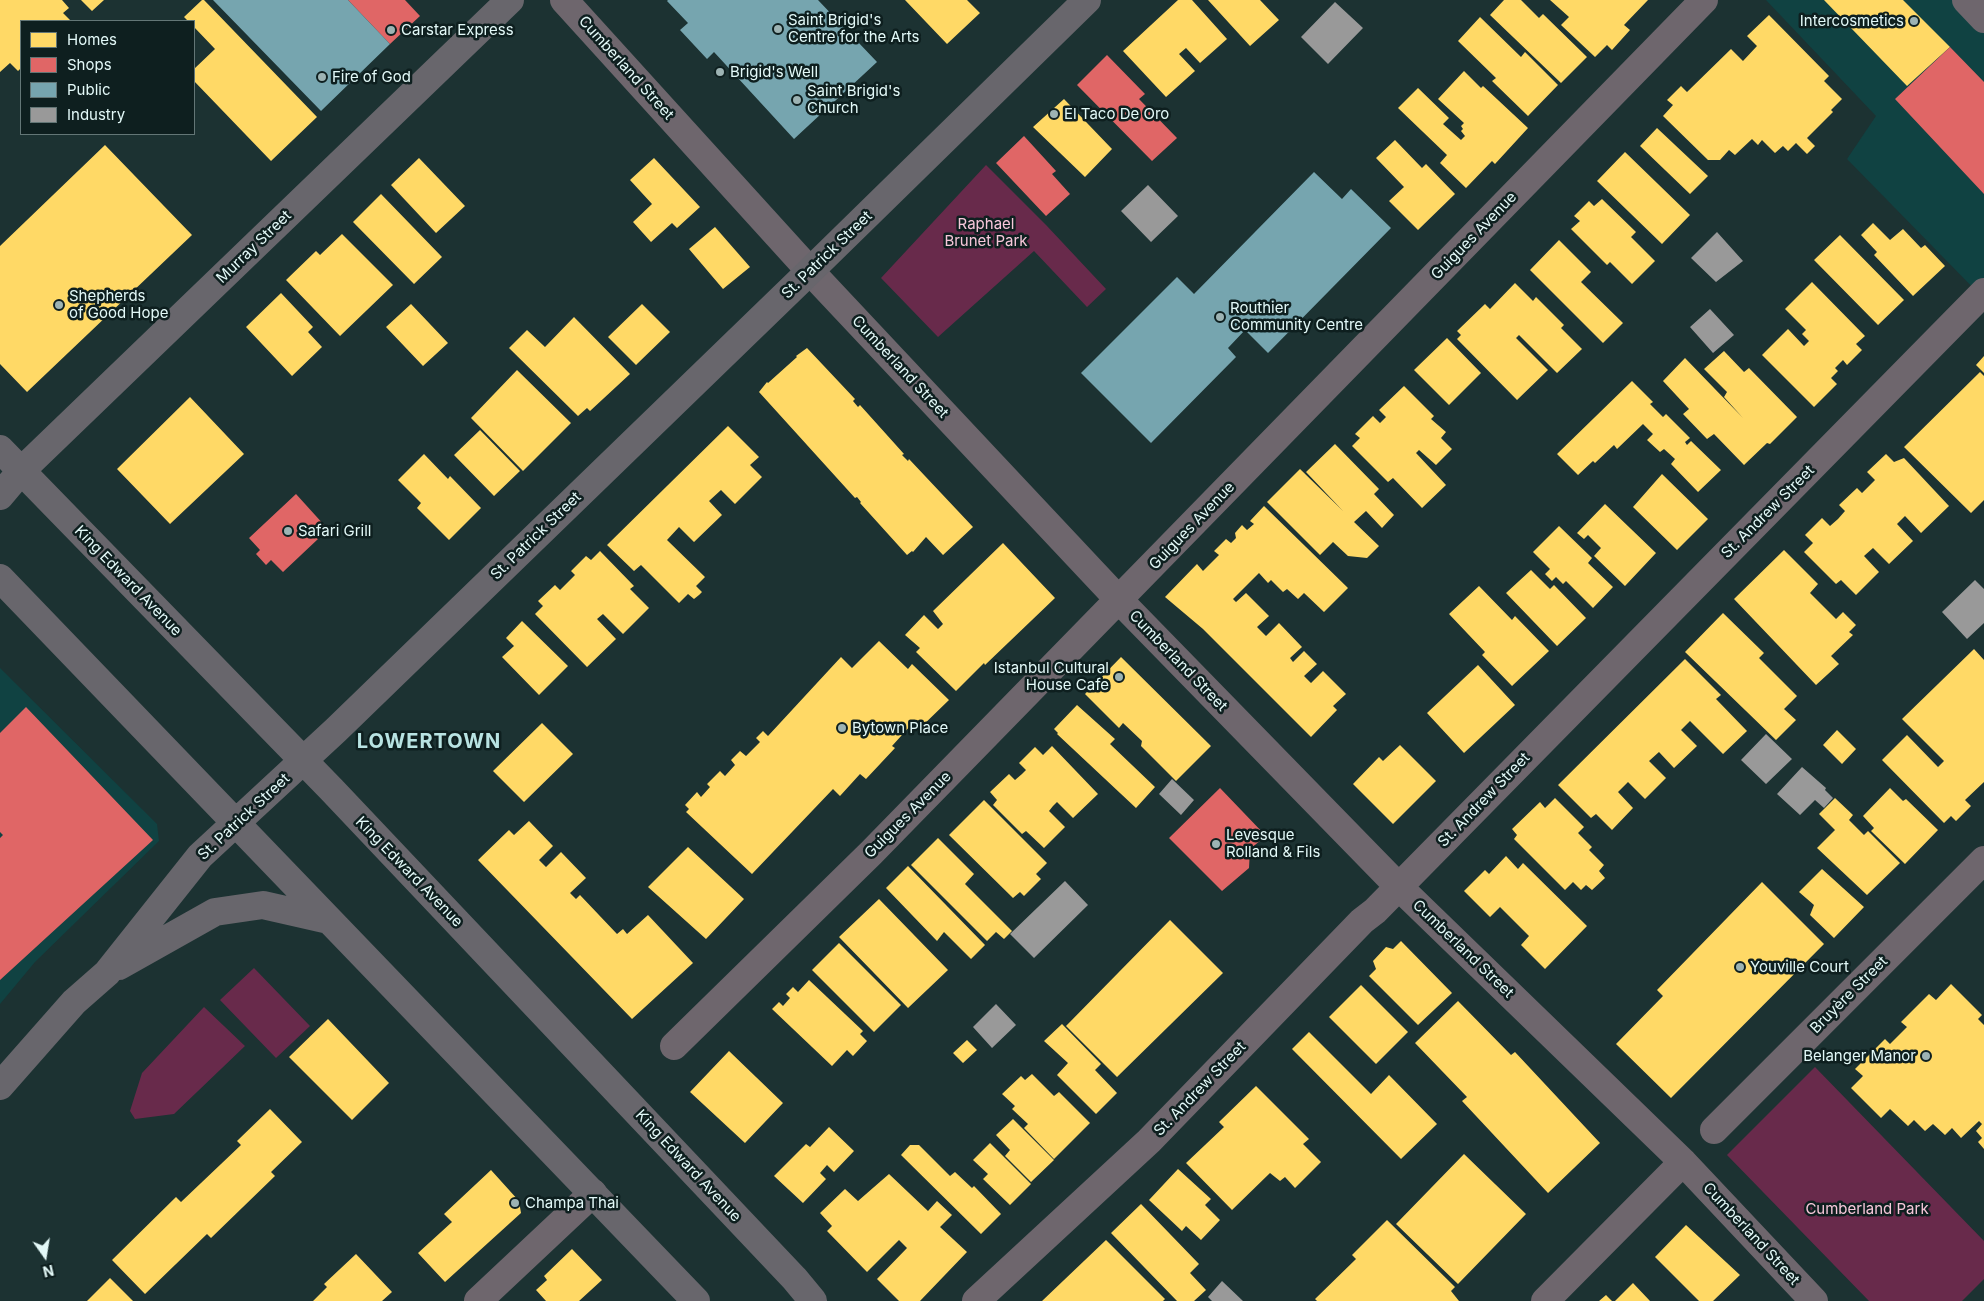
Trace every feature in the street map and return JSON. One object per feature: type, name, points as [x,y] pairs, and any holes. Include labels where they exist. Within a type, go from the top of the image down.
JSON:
[{"type":"main road","name":"Murray Street","points":[[0,496],[21,471],[510,0]]},
{"type":"main road","name":"St. Patrick Street","points":[[0,1086],[74,1002],[107,973],[200,856],[304,761],[1087,0]]},
{"type":"main road","name":"King Edward Avenue","points":[[0,449],[304,761],[799,1290],[813,1301]]},
{"type":"main road","points":[[0,578],[696,1301]]},
{"type":"main road","points":[[107,973],[215,912],[263,905],[329,920]]},
{"type":"street","name":"Cumberland Street","points":[[564,0],[810,271],[1119,600],[1399,887],[1683,1162],[1814,1301]]},
{"type":"street","name":"Guigues Avenue","points":[[674,1046],[871,853],[1704,0]]},
{"type":"street","points":[[1966,0],[1984,19]]},
{"type":"street","name":"St. Andrew Street","points":[[976,1301],[1150,1141],[1362,921],[1399,887],[1984,292]]},
{"type":"street","name":"Bruyère Street","points":[[1714,1130],[1984,860]]},
{"type":"street","points":[[1545,1301],[1683,1162]]},
{"type":"street","points":[[478,1301],[592,1193]]},
{"type":"shaded area","points":[[1766,0],[1984,0],[1984,299],[1847,159],[1876,116]]},
{"type":"shaded area","points":[[0,668],[157,824],[159,841],[35,962],[0,1004]]},
{"type":"green space","name":"Raphael Brunet Park","points":[[986,165],[1106,289],[1087,307],[1034,251],[938,337],[881,278]]},
{"type":"green space","points":[[254,968],[310,1026],[276,1058],[220,1000]]},
{"type":"green space","points":[[204,1007],[245,1046],[174,1114],[135,1119],[130,1111],[142,1073]]},
{"type":"green space","name":"Cumberland Park","points":[[1815,1067],[1984,1241],[1984,1279],[1962,1301],[1869,1301],[1727,1155]]},
{"type":"building: Homes","points":[[0,0],[62,0],[69,8],[63,13],[70,20],[20,20],[20,69],[18,71],[10,63],[0,72]]},
{"type":"building: Homes","points":[[81,0],[104,0],[92,11]]},
{"type":"building: Homes","points":[[204,0],[317,117],[271,161],[195,82],[195,68],[215,49],[195,28],[195,20],[187,20],[184,17]]},
{"type":"building: Homes","points":[[905,0],[967,0],[980,13],[947,44]]},
{"type":"building: Homes","points":[[1178,0],[1192,0],[1227,39],[1200,63],[1186,48],[1179,54],[1195,71],[1166,97],[1123,51]]},
{"type":"building: Homes","points":[[1208,0],[1260,0],[1279,20],[1250,46]]},
{"type":"building: Homes","points":[[1504,0],[1521,0],[1539,18],[1543,14],[1587,57],[1561,83],[1490,15]]},
{"type":"building: Homes","points":[[1550,0],[1648,0],[1624,25],[1630,30],[1612,50],[1607,45],[1595,57],[1561,25],[1569,17]]},
{"type":"building: Homes","points":[[1824,0],[1903,0],[1950,47],[1907,86]]},
{"type":"building: Homes","points":[[1769,15],[1829,76],[1824,81],[1842,99],[1831,110],[1833,112],[1807,138],[1815,146],[1807,154],[1796,143],[1788,151],[1783,146],[1775,153],[1762,140],[1758,145],[1752,139],[1735,155],[1729,150],[1720,160],[1708,160],[1663,116],[1673,105],[1667,100],[1681,86],[1687,92],[1731,49],[1743,61],[1757,46],[1747,36]]},
{"type":"building: Homes","points":[[1480,17],[1521,57],[1525,52],[1558,85],[1528,116],[1492,81],[1496,78],[1458,41]]},
{"type":"building: Homes","points":[[1464,71],[1528,128],[1495,164],[1492,161],[1466,188],[1440,163],[1447,155],[1398,108],[1418,88],[1449,118],[1443,124],[1461,140],[1465,136],[1461,131],[1463,129],[1461,126],[1464,123],[1438,99]]},
{"type":"building: Homes","points":[[1064,99],[1112,149],[1085,177],[1033,127]]},
{"type":"building: Homes","points":[[1657,128],[1708,176],[1690,194],[1640,146]]},
{"type":"building: Homes","points":[[1395,140],[1422,168],[1426,164],[1455,194],[1418,230],[1389,201],[1404,187],[1376,158]]},
{"type":"building: Homes","name":"Shepherds of Good Hope","points":[[105,145],[192,235],[27,392],[0,364],[0,246]]},
{"type":"building: Homes","points":[[1625,152],[1690,215],[1662,244],[1597,181]]},
{"type":"building: Homes","points":[[419,158],[465,206],[436,233],[391,185]]},
{"type":"building: Homes","points":[[654,158],[700,207],[677,228],[672,223],[651,242],[633,222],[652,204],[630,180]]},
{"type":"building: Homes","points":[[381,194],[442,257],[414,284],[353,222]]},
{"type":"building: Homes","points":[[1602,199],[1636,232],[1631,237],[1655,261],[1632,284],[1610,262],[1607,265],[1571,229],[1580,221],[1574,216],[1589,201],[1594,206]]},
{"type":"building: Homes","points":[[1873,223],[1890,240],[1903,229],[1921,248],[1925,245],[1945,266],[1913,296],[1874,255],[1877,252],[1861,235]]},
{"type":"building: Homes","points":[[715,227],[750,267],[723,289],[689,249]]},
{"type":"building: Homes","points":[[342,234],[393,285],[340,336],[286,280],[316,251],[320,255]]},
{"type":"building: Homes","points":[[1840,235],[1904,300],[1878,325],[1814,260]]},
{"type":"building: Homes","points":[[1559,240],[1591,272],[1581,282],[1623,323],[1603,343],[1530,270]]},
{"type":"building: Homes","points":[[1812,282],[1865,336],[1856,344],[1862,350],[1847,365],[1843,360],[1835,368],[1838,371],[1831,378],[1837,384],[1814,407],[1762,355],[1788,329],[1804,346],[1809,341],[1802,334],[1806,330],[1785,309]]},
{"type":"building: Homes","points":[[1515,283],[1533,301],[1536,297],[1564,325],[1561,328],[1582,349],[1557,373],[1519,335],[1516,338],[1548,370],[1517,400],[1457,339],[1461,335],[1457,331],[1485,304],[1490,309]]},
{"type":"building: Homes","points":[[281,293],[313,327],[308,332],[322,347],[292,376],[246,327]]},
{"type":"building: Homes","points":[[411,304],[448,343],[423,366],[386,327]]},
{"type":"building: Homes","points":[[642,304],[670,332],[636,365],[608,337]]},
{"type":"building: Homes","points":[[574,317],[630,374],[590,411],[587,408],[578,416],[509,348],[527,330],[545,347]]},
{"type":"building: Homes","points":[[1447,338],[1481,373],[1449,405],[1414,370]]},
{"type":"building: Homes","points":[[807,348],[855,399],[853,401],[858,407],[860,405],[904,454],[902,455],[908,461],[909,459],[973,527],[943,555],[926,537],[913,552],[907,555],[860,503],[857,497],[855,498],[759,392],[767,382]]},
{"type":"building: Homes","points":[[1724,351],[1744,372],[1749,368],[1797,417],[1770,444],[1767,443],[1744,465],[1714,434],[1707,439],[1683,414],[1689,409],[1663,381],[1685,358],[1743,418],[1724,397],[1727,392],[1704,369]]},
{"type":"building: Homes","points":[[1984,356],[1984,373],[1976,365]]},
{"type":"building: Homes","points":[[517,370],[571,423],[523,471],[471,418]]},
{"type":"building: Homes","points":[[1980,372],[1984,376],[1984,500],[1971,513],[1904,447]]},
{"type":"building: Homes","points":[[1632,381],[1653,402],[1650,404],[1663,417],[1666,414],[1690,438],[1685,442],[1687,445],[1691,441],[1721,470],[1698,492],[1671,464],[1675,459],[1664,449],[1660,452],[1647,440],[1653,434],[1643,424],[1617,449],[1614,445],[1595,463],[1593,461],[1578,475],[1557,454]]},
{"type":"building: Homes","points":[[1404,386],[1434,416],[1431,419],[1446,432],[1441,438],[1452,449],[1436,465],[1419,450],[1416,453],[1446,485],[1422,508],[1393,478],[1388,482],[1352,446],[1360,438],[1355,434],[1373,416],[1380,423],[1386,417],[1379,410]]},
{"type":"building: Homes","points":[[190,397],[244,454],[170,524],[117,469]]},
{"type":"building: Homes","points":[[728,426],[759,457],[750,465],[762,477],[735,504],[721,490],[709,501],[722,515],[694,542],[679,527],[667,540],[705,577],[696,586],[702,592],[699,595],[694,599],[688,594],[679,603],[641,565],[634,571],[607,545]]},
{"type":"building: Homes","points":[[480,430],[520,471],[494,496],[454,455]]},
{"type":"building: Homes","points":[[1335,444],[1379,489],[1374,494],[1394,515],[1382,528],[1366,511],[1354,522],[1379,546],[1367,558],[1348,556],[1333,542],[1320,555],[1267,502],[1300,469],[1343,511],[1306,472]]},
{"type":"building: Homes","points":[[424,454],[448,479],[450,476],[481,508],[449,540],[417,508],[421,503],[398,480]]},
{"type":"building: Homes","points":[[1886,454],[1894,462],[1904,458],[1949,506],[1921,533],[1905,516],[1897,524],[1913,541],[1889,564],[1873,548],[1864,556],[1879,572],[1856,595],[1841,580],[1836,584],[1804,552],[1813,543],[1805,535],[1822,518],[1830,526],[1838,519],[1845,511],[1839,505],[1857,488],[1862,493],[1875,480],[1867,472]]},
{"type":"building: Homes","points":[[1662,474],[1708,519],[1677,550],[1633,507]]},
{"type":"building: Homes","points":[[1605,504],[1656,553],[1625,586],[1594,556],[1601,548],[1588,535],[1584,539],[1577,533]]},
{"type":"building: Homes","points":[[1264,506],[1348,588],[1324,612],[1304,593],[1298,599],[1287,589],[1283,592],[1271,580],[1268,583],[1259,573],[1233,599],[1236,602],[1246,593],[1269,616],[1257,627],[1266,636],[1279,623],[1302,647],[1290,658],[1293,662],[1304,651],[1317,664],[1304,676],[1311,683],[1323,671],[1346,694],[1333,706],[1337,710],[1311,737],[1203,629],[1165,597],[1197,564],[1203,571],[1219,555],[1214,551],[1226,539],[1231,543],[1236,538],[1235,533],[1242,525],[1247,530],[1254,524],[1250,521]]},
{"type":"building: Homes","points":[[1559,526],[1592,558],[1588,563],[1613,587],[1593,608],[1566,581],[1563,584],[1556,577],[1552,581],[1545,574],[1550,569],[1533,552]]},
{"type":"building: Homes","points":[[1003,543],[1055,598],[956,691],[916,652],[920,648],[905,635],[924,615],[938,629],[943,624],[933,611]]},
{"type":"building: Homes","points":[[1784,550],[1818,584],[1810,593],[1836,619],[1843,612],[1856,625],[1849,632],[1853,635],[1831,656],[1839,664],[1816,685],[1734,599]]},
{"type":"building: Homes","points":[[600,551],[634,586],[630,589],[649,608],[623,634],[603,614],[597,619],[616,639],[587,667],[535,614],[543,606],[538,601],[555,585],[560,590],[575,575],[571,571],[586,556],[591,560]]},
{"type":"building: Homes","points":[[1531,570],[1550,589],[1554,585],[1586,618],[1557,646],[1506,593]]},
{"type":"building: Homes","points":[[1479,586],[1512,620],[1515,616],[1549,651],[1512,686],[1482,655],[1485,652],[1449,614]]},
{"type":"building: Homes","points":[[1723,613],[1764,653],[1759,658],[1797,696],[1784,709],[1796,720],[1776,740],[1685,652]]},
{"type":"building: Homes","points":[[522,621],[568,666],[539,695],[502,657],[514,646],[506,638]]},
{"type":"building: Homes","points":[[879,641],[908,669],[912,664],[949,700],[917,731],[912,724],[892,746],[895,748],[866,779],[860,774],[840,796],[833,789],[752,874],[686,812],[689,809],[685,805],[697,792],[701,797],[710,787],[707,784],[720,771],[725,776],[735,765],[731,760],[740,751],[746,756],[760,742],[756,738],[763,731],[768,736],[841,657],[852,668]]},
{"type":"building: Homes","points":[[1974,649],[1984,660],[1984,782],[1965,800],[1971,806],[1956,821],[1951,816],[1944,823],[1882,760],[1907,735],[1938,767],[1944,761],[1902,719]]},
{"type":"building: Homes","points":[[1121,657],[1211,746],[1176,781],[1141,746],[1142,741],[1123,723],[1119,728],[1085,694]]},
{"type":"building: Homes","points":[[1685,659],[1721,695],[1716,699],[1747,731],[1723,754],[1690,721],[1681,730],[1697,746],[1674,768],[1659,752],[1649,761],[1666,778],[1645,799],[1628,782],[1618,792],[1633,808],[1612,830],[1596,814],[1591,818],[1558,785]]},
{"type":"building: Homes","points":[[1478,665],[1515,705],[1464,753],[1427,713]]},
{"type":"building: Homes","points":[[1077,705],[1115,739],[1110,744],[1155,787],[1136,808],[1057,734],[1054,729]]},
{"type":"building: Homes","points":[[542,723],[573,754],[524,802],[493,771]]},
{"type":"building: Homes","points":[[1837,730],[1856,749],[1842,764],[1823,745]]},
{"type":"building: Homes","points":[[1400,745],[1436,781],[1393,824],[1353,784],[1379,757],[1383,761]]},
{"type":"building: Homes","points":[[1052,746],[1098,794],[1073,818],[1057,802],[1053,806],[1049,811],[1065,827],[1044,848],[1026,831],[1022,834],[993,805],[997,800],[990,792],[1009,774],[1015,780],[1026,770],[1019,763],[1035,747],[1043,755]]},
{"type":"building: Homes","points":[[1890,788],[1903,801],[1906,799],[1938,830],[1905,864],[1871,831],[1874,828],[1863,816]]},
{"type":"building: Homes","points":[[1555,798],[1584,827],[1578,833],[1592,847],[1589,850],[1604,865],[1599,871],[1605,878],[1592,890],[1586,885],[1581,890],[1573,882],[1565,890],[1514,839],[1517,835],[1512,829],[1540,802],[1545,808]]},
{"type":"building: Homes","points":[[1835,798],[1853,815],[1849,820],[1864,835],[1868,831],[1900,863],[1867,895],[1817,848],[1835,830],[1819,814]]},
{"type":"building: Homes","points":[[984,800],[1047,863],[1036,874],[1041,879],[1024,896],[1020,892],[1013,898],[949,835]]},
{"type":"building: Homes","points":[[529,821],[553,846],[539,860],[546,867],[561,852],[586,878],[570,893],[576,899],[580,895],[617,934],[623,929],[627,934],[648,915],[693,963],[632,1019],[478,860],[509,830],[514,835]]},
{"type":"building: Homes","points":[[938,838],[974,874],[965,884],[1012,931],[1004,939],[996,932],[987,941],[911,865]]},
{"type":"building: Homes","points":[[688,847],[744,899],[706,939],[648,887]]},
{"type":"building: Homes","points":[[1506,856],[1518,869],[1523,863],[1587,926],[1545,969],[1521,945],[1529,936],[1500,907],[1490,917],[1464,891],[1485,870],[1489,874]]},
{"type":"building: Homes","points":[[908,866],[985,945],[971,959],[944,932],[937,941],[886,888]]},
{"type":"building: Homes","points":[[1822,869],[1864,907],[1834,938],[1810,915],[1814,905],[1799,892]]},
{"type":"building: Homes","name":"Youville Court","points":[[1762,882],[1824,944],[1671,1098],[1616,1044],[1663,996],[1657,990]]},
{"type":"building: Homes","points":[[879,899],[948,970],[908,1008],[839,937]]},
{"type":"building: Homes","points":[[1170,920],[1223,973],[1117,1077],[1066,1026]]},
{"type":"building: Homes","points":[[1401,941],[1452,993],[1418,1025],[1369,976],[1376,969],[1373,961],[1386,947],[1393,949]]},
{"type":"building: Homes","points":[[839,943],[901,1005],[874,1032],[812,970]]},
{"type":"building: Homes","points":[[809,980],[863,1031],[860,1034],[867,1041],[853,1056],[847,1050],[832,1066],[772,1009],[779,1002],[783,1006],[790,998],[786,994],[793,987],[798,992]]},
{"type":"building: Homes","name":"Belanger Manor","points":[[1951,984],[1982,1015],[1978,1019],[1984,1025],[1984,1149],[1978,1142],[1982,1138],[1976,1131],[1982,1124],[1979,1121],[1961,1138],[1952,1128],[1945,1135],[1933,1124],[1925,1131],[1914,1120],[1908,1126],[1890,1109],[1881,1118],[1851,1088],[1863,1076],[1855,1069],[1885,1039],[1890,1044],[1907,1027],[1901,1022],[1929,994],[1936,1000]]},
{"type":"building: Homes","points":[[1361,985],[1408,1032],[1376,1064],[1329,1017]]},
{"type":"building: Homes","points":[[1458,1001],[1511,1055],[1515,1052],[1600,1143],[1548,1193],[1462,1101],[1467,1097],[1415,1043]]},
{"type":"building: Homes","points":[[328,1019],[389,1083],[352,1120],[289,1057]]},
{"type":"building: Homes","points":[[1062,1024],[1101,1064],[1095,1070],[1117,1093],[1096,1114],[1057,1075],[1068,1063],[1044,1041]]},
{"type":"building: Homes","points":[[1309,1032],[1371,1094],[1389,1075],[1437,1124],[1401,1159],[1292,1049]]},
{"type":"building: Homes","points":[[967,1040],[977,1050],[963,1063],[953,1053]]},
{"type":"building: Homes","points":[[729,1051],[783,1103],[745,1143],[690,1092]]},
{"type":"building: Homes","points":[[1032,1074],[1054,1096],[1059,1092],[1090,1123],[1054,1159],[1024,1128],[1028,1124],[1012,1109],[1015,1106],[1002,1094],[1021,1076],[1025,1080]]},
{"type":"building: Homes","points":[[1256,1086],[1309,1139],[1303,1144],[1321,1162],[1295,1188],[1285,1177],[1280,1181],[1270,1173],[1232,1210],[1186,1163],[1224,1127],[1219,1122]]},
{"type":"building: Homes","points":[[270,1109],[302,1142],[271,1172],[275,1176],[211,1238],[207,1234],[145,1294],[112,1260],[176,1197],[181,1202],[241,1145],[237,1141]]},
{"type":"building: Homes","points":[[1013,1119],[1054,1160],[1031,1182],[1005,1156],[1010,1150],[996,1135]]},
{"type":"building: Homes","points":[[829,1127],[854,1151],[834,1172],[827,1165],[820,1173],[826,1179],[803,1203],[774,1176],[806,1144],[810,1147]]},
{"type":"building: Homes","points":[[990,1143],[1031,1184],[1010,1205],[983,1179],[988,1174],[973,1160]]},
{"type":"building: Homes","points":[[910,1145],[919,1145],[950,1176],[955,1172],[972,1188],[974,1186],[1001,1214],[981,1234],[901,1155]]},
{"type":"building: Homes","points":[[1464,1154],[1526,1214],[1458,1284],[1396,1224]]},
{"type":"building: Homes","points":[[1178,1169],[1211,1199],[1205,1205],[1220,1220],[1201,1240],[1186,1226],[1182,1231],[1149,1200]]},
{"type":"building: Homes","points":[[491,1170],[519,1201],[521,1213],[445,1282],[418,1253],[452,1222],[444,1214]]},
{"type":"building: Homes","points":[[889,1174],[928,1211],[937,1201],[952,1215],[940,1227],[967,1252],[920,1301],[899,1301],[877,1279],[907,1248],[899,1240],[867,1272],[827,1231],[832,1226],[820,1213],[845,1189],[858,1201]]},
{"type":"building: Homes","points":[[1141,1204],[1199,1264],[1190,1273],[1206,1290],[1194,1301],[1177,1301],[1111,1233]]},
{"type":"building: Homes","points":[[1387,1220],[1455,1287],[1451,1291],[1459,1301],[1317,1301],[1315,1299],[1356,1259],[1352,1255]]},
{"type":"building: Homes","points":[[1686,1225],[1740,1275],[1713,1301],[1699,1301],[1655,1257]]},
{"type":"building: Homes","points":[[1106,1240],[1165,1299],[1163,1301],[1042,1301]]},
{"type":"building: Homes","points":[[572,1249],[602,1280],[579,1301],[546,1301],[536,1290],[547,1280],[544,1276]]},
{"type":"building: Homes","points":[[356,1254],[392,1292],[382,1301],[313,1301],[327,1287],[324,1284]]},
{"type":"building: Homes","points":[[110,1278],[133,1301],[87,1301]]},
{"type":"building: Homes","points":[[1633,1283],[1650,1301],[1615,1301]]},
{"type":"building: Homes","points":[[1606,1295],[1612,1301],[1599,1301]]},
{"type":"building: Shops","name":"Carstar Express","points":[[348,0],[405,0],[420,16],[390,44]]},
{"type":"building: Shops","points":[[1950,47],[1984,82],[1984,194],[1895,99]]},
{"type":"building: Shops","points":[[1107,55],[1145,94],[1139,99],[1177,138],[1152,161],[1077,85]]},
{"type":"building: Shops","points":[[1024,136],[1056,171],[1052,174],[1070,194],[1046,216],[996,163]]},
{"type":"building: Shops","name":"Safari Grill","points":[[296,494],[325,526],[314,536],[318,539],[283,572],[271,560],[266,565],[256,554],[260,550],[249,538]]},
{"type":"building: Shops","points":[[26,707],[153,840],[0,980],[0,838],[3,835],[0,832],[0,733]]},
{"type":"building: Shops","name":"Levesque Rolland & Fils","points":[[1220,788],[1266,836],[1250,849],[1249,868],[1222,891],[1169,838]]},
{"type":"building: Public","name":"Fire of God","points":[[213,0],[348,0],[390,44],[321,111]]},
{"type":"building: Public","name":"Saint Brigid's Church","points":[[668,0],[818,0],[877,62],[794,139],[714,52],[707,59],[680,30],[688,23]]},
{"type":"building: Public","name":"Routhier Community Centre","points":[[1314,172],[1342,199],[1351,189],[1391,228],[1268,353],[1245,330],[1228,348],[1236,357],[1151,443],[1081,373],[1177,277],[1194,294]]},
{"type":"building: Industry","points":[[1335,2],[1363,28],[1328,64],[1301,37]]},
{"type":"building: Industry","points":[[1148,185],[1178,216],[1151,242],[1121,211]]},
{"type":"building: Industry","points":[[1717,232],[1743,261],[1716,282],[1691,258]]},
{"type":"building: Industry","points":[[1710,309],[1734,335],[1713,353],[1690,327]]},
{"type":"building: Industry","points":[[1975,580],[1984,589],[1984,623],[1967,639],[1942,612]]},
{"type":"building: Industry","points":[[1766,734],[1792,759],[1766,784],[1741,760]]},
{"type":"building: Industry","points":[[1802,767],[1826,788],[1825,790],[1833,798],[1824,808],[1815,800],[1800,815],[1777,794]]},
{"type":"building: Industry","points":[[1172,779],[1194,800],[1181,815],[1159,794]]},
{"type":"building: Industry","points":[[1065,881],[1088,905],[1034,958],[1010,934]]},
{"type":"building: Industry","points":[[996,1004],[1016,1025],[992,1048],[973,1027]]},
{"type":"building: Industry","points":[[1222,1281],[1243,1301],[1212,1301],[1208,1297]]},
{"type":"place","name":"Intercosmetics","points":[[1914,21]]},
{"type":"place","name":"Saint Brigid's Centre for the Arts","points":[[778,29]]},
{"type":"place","name":"Carstar Express","points":[[391,30]]},
{"type":"place","name":"Brigid's Well","points":[[720,72]]},
{"type":"place","name":"Fire of God","points":[[322,77]]},
{"type":"place","name":"Saint Brigid's Church","points":[[797,100]]},
{"type":"place","name":"El Taco De Oro","points":[[1054,114]]},
{"type":"place","name":"Shepherds of Good Hope","points":[[59,305]]},
{"type":"place","name":"Routhier Community Centre","points":[[1220,317]]},
{"type":"place","name":"Safari Grill","points":[[288,531]]},
{"type":"place","name":"Istanbul Cultural House Cafe","points":[[1119,677]]},
{"type":"place","name":"Bytown Place","points":[[842,728]]},
{"type":"place","name":"Levesque Rolland & Fils","points":[[1216,844]]},
{"type":"place","name":"Youville Court","points":[[1740,967]]},
{"type":"place","name":"Belanger Manor","points":[[1926,1056]]},
{"type":"place","name":"Champa Thai","points":[[515,1203]]},
{"type":"district","name":"LOWERTOWN","points":[[429,742]]}]
